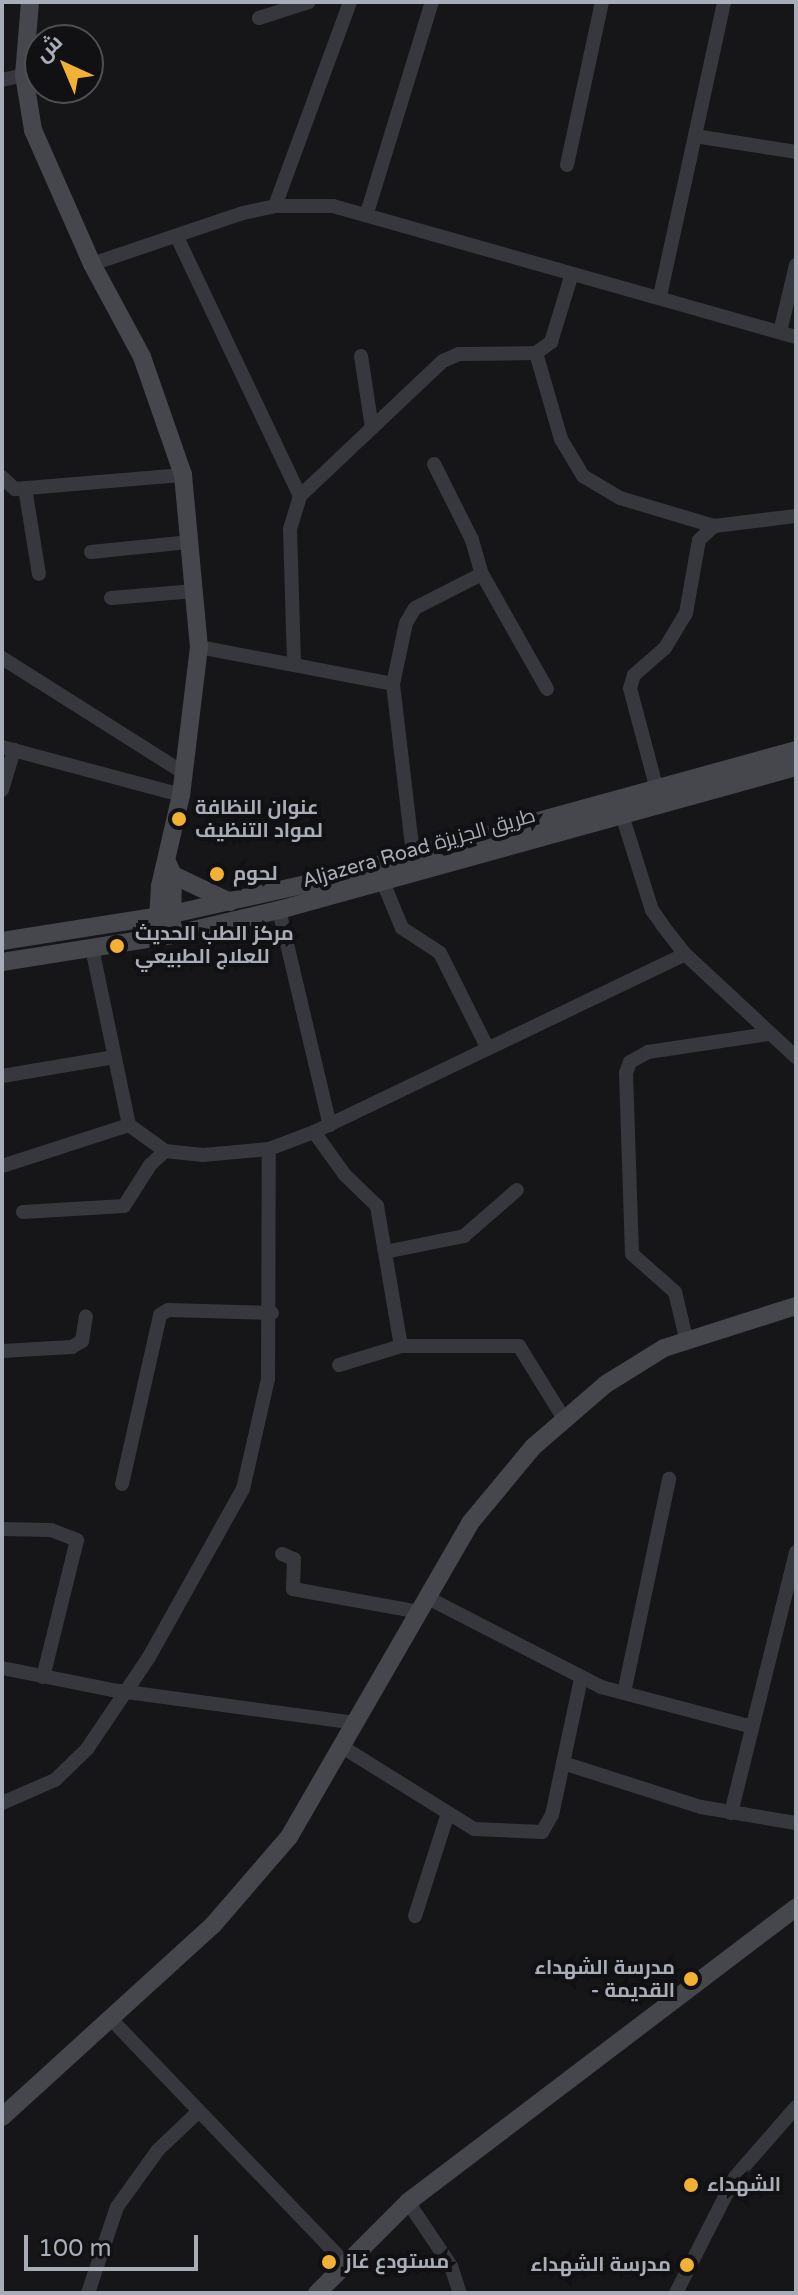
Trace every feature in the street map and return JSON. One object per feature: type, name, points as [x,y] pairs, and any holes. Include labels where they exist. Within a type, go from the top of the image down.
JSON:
[{"type":"street","points":[[28,24],[30,2]]},
{"type":"street","points":[[259,18],[309,2]]},
{"type":"street","points":[[275,206],[350,2]]},
{"type":"street","points":[[367,213],[432,2]]},
{"type":"street","points":[[567,165],[602,2]]},
{"type":"street","points":[[660,296],[724,2]]},
{"type":"street","points":[[2,80],[24,75]]},
{"type":"street","points":[[31,104],[43,159],[92,264],[151,377],[183,475],[199,647],[181,795],[167,875],[164,936]]},
{"type":"street","points":[[695,136],[796,152]]},
{"type":"street","points":[[92,264],[275,206],[310,203],[367,213],[571,277],[660,296],[796,337]]},
{"type":"street","points":[[177,237],[300,496]]},
{"type":"street","points":[[780,332],[796,265]]},
{"type":"street","points":[[294,663],[290,529],[300,496],[443,361],[459,354],[536,353],[551,342],[571,277]]},
{"type":"street","points":[[536,353],[561,439],[583,476],[620,498],[714,526],[796,516]]},
{"type":"street","points":[[361,356],[372,428]]},
{"type":"street","points":[[434,464],[472,540],[482,574],[547,689]]},
{"type":"street","points":[[2,477],[7,486],[25,488],[183,475]]},
{"type":"street","points":[[25,488],[39,574]]},
{"type":"street","points":[[656,786],[630,688],[634,675],[665,648],[682,621],[699,540],[714,526]]},
{"type":"street","points":[[91,552],[190,542]]},
{"type":"street","points":[[413,854],[393,684],[406,623],[415,608],[482,574]]},
{"type":"street","points":[[111,598],[195,591]]},
{"type":"street","points":[[199,647],[393,684]]},
{"type":"street","points":[[2,658],[184,773]]},
{"type":"street","points":[[2,790],[8,748],[181,795]]},
{"type":"street","name":"Aljazera Road طريق الجزيزة","points":[[2,941],[230,902],[796,750]]},
{"type":"street","name":"Aljazera Road طريق الجزيزة","points":[[2,962],[164,936],[279,910],[796,767]]},
{"type":"street","points":[[622,815],[652,910],[685,954],[796,1057]]},
{"type":"street","points":[[167,875],[230,902]]},
{"type":"street","points":[[122,921],[148,905],[167,875]]},
{"type":"street","points":[[383,882],[402,928],[440,953],[488,1049]]},
{"type":"street","points":[[279,910],[330,1125]]},
{"type":"street","points":[[92,948],[129,1125],[165,1151],[234,1155],[269,1149],[330,1125],[685,954]]},
{"type":"street","points":[[686,1338],[675,1292],[632,1254],[626,1073],[630,1062],[648,1052],[768,1034]]},
{"type":"street","points":[[2,1076],[114,1057]]},
{"type":"street","points":[[2,1166],[129,1125]]},
{"type":"street","points":[[314,1132],[345,1175],[377,1206],[401,1346]]},
{"type":"street","points":[[2,1803],[65,1772],[127,1693],[243,1489],[268,1379],[272,1313],[269,1149]]},
{"type":"street","points":[[23,1212],[124,1206],[150,1165],[165,1151]]},
{"type":"street","points":[[385,1252],[464,1236],[517,1190]]},
{"type":"street","points":[[2,2117],[213,1925],[250,1885],[305,1814],[482,1505],[564,1419],[606,1384],[686,1338],[796,1306]]},
{"type":"street","points":[[122,1484],[160,1315],[168,1310],[272,1313]]},
{"type":"street","points":[[2,1351],[72,1347],[82,1341],[86,1316]]},
{"type":"street","points":[[339,1365],[401,1346],[519,1346],[564,1419]]},
{"type":"street","points":[[624,1693],[669,1479]]},
{"type":"street","points":[[2,1529],[51,1530],[77,1540],[43,1677]]},
{"type":"street","points":[[731,1813],[796,1552]]},
{"type":"street","points":[[282,1554],[294,1559],[293,1589],[422,1605],[581,1678],[624,1693],[752,1727]]},
{"type":"street","points":[[2,1668],[127,1693],[357,1723]]},
{"type":"street","points":[[344,1748],[474,1829],[542,1832],[552,1815],[581,1678]]},
{"type":"street","points":[[563,1763],[731,1813],[796,1823]]},
{"type":"street","points":[[415,1916],[448,1813]]},
{"type":"street","points":[[317,2293],[344,2262],[408,2202],[796,1907]]},
{"type":"street","points":[[109,2017],[344,2262]]},
{"type":"street","points":[[676,2293],[735,2177],[796,2107]]},
{"type":"street","points":[[88,2293],[123,2198],[158,2150],[198,2112]]},
{"type":"street","points":[[408,2202],[451,2266],[460,2293]]},
{"type":"place","name":"عنوان النظافة لمواد التنظيف","points":[[179,819]]},
{"type":"place","name":"لحوم","points":[[217,874]]},
{"type":"place","name":"مركز الطب الحديث للعلاج الطبيعي","points":[[117,946]]},
{"type":"place","name":"مدرسة الشهداء - القديمة","points":[[691,1979]]},
{"type":"place","name":"الشهداء","points":[[691,2185]]},
{"type":"place","name":"مستودع غاز","points":[[329,2262]]},
{"type":"place","name":"مدرسة الشهداء","points":[[687,2265]]}]
